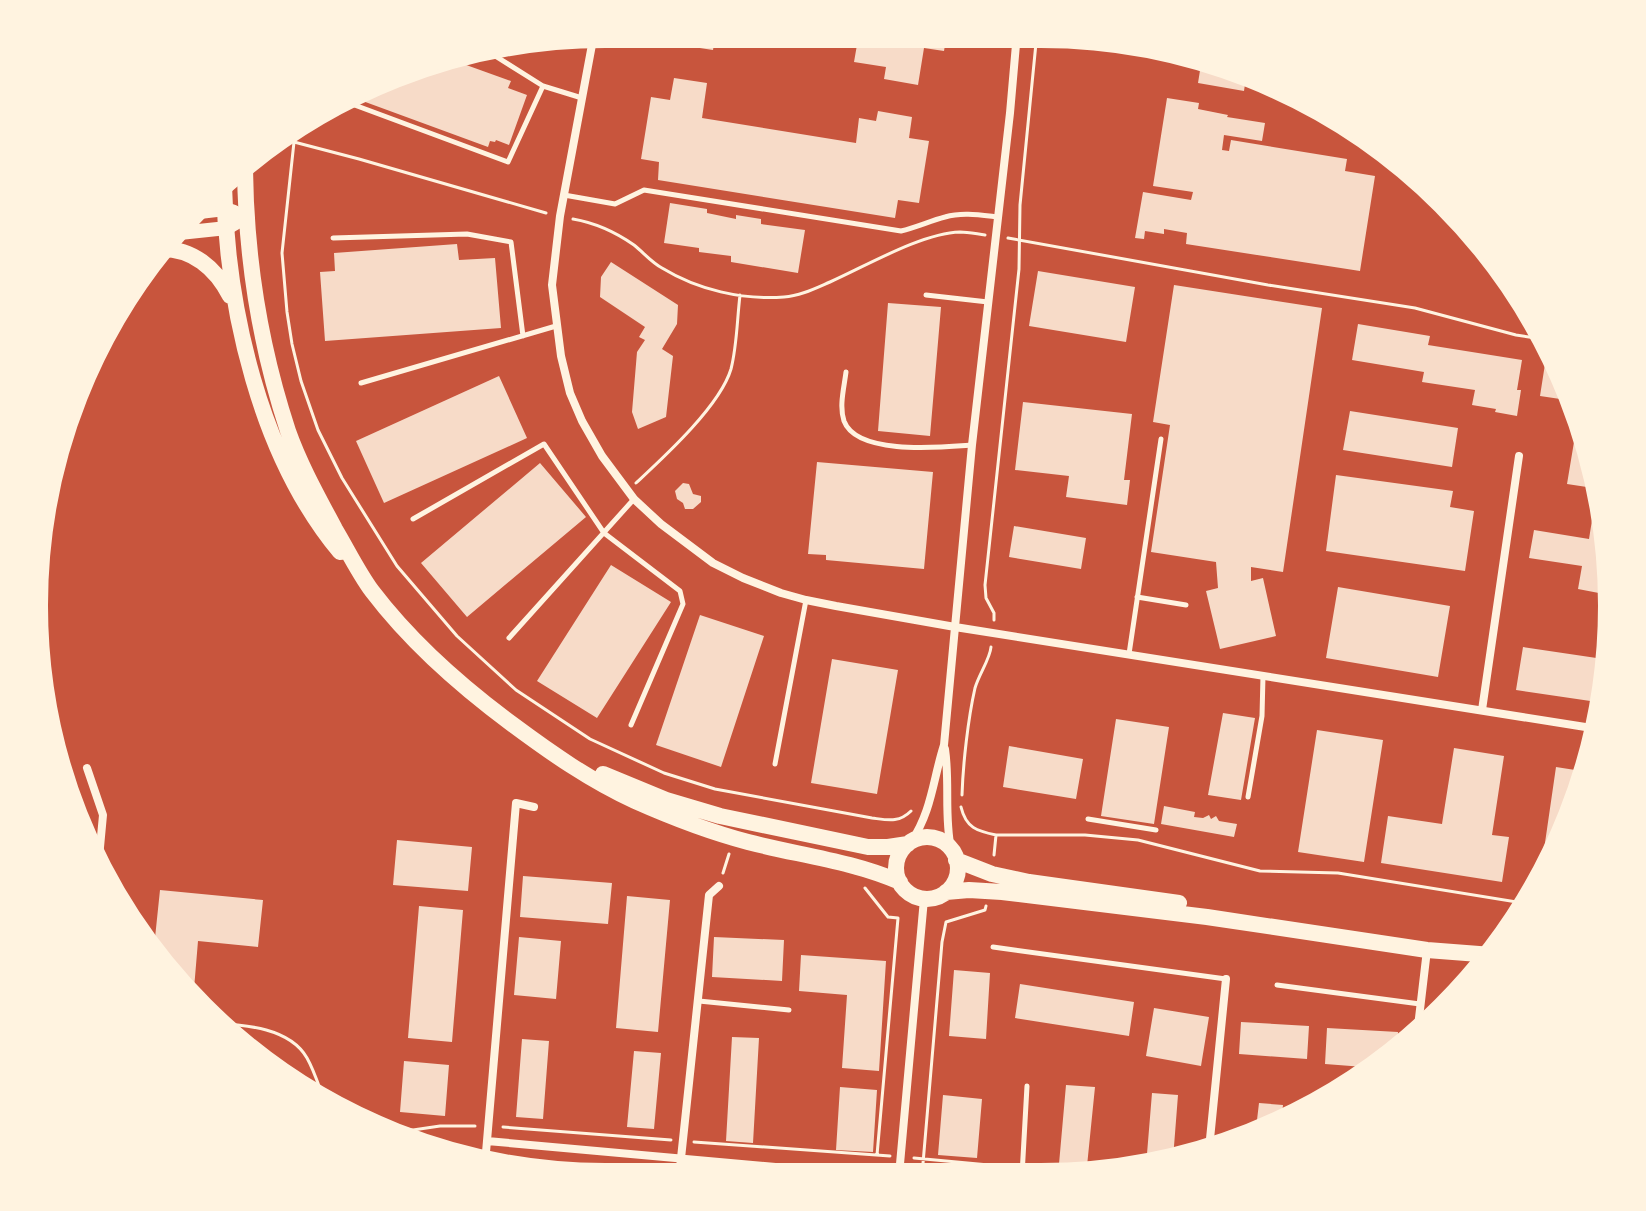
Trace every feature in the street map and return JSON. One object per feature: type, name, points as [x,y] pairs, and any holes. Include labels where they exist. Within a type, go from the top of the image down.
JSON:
[{"type":"main road","points":[[245,178],[253,284],[289,432],[314,489],[372,590]]},
{"type":"main road","points":[[224,197],[232,279],[245,350],[258,398],[285,463],[319,527],[415,640],[467,690],[527,735],[583,774],[632,800],[746,841],[864,869],[900,882]]},
{"type":"main road","points":[[173,251],[201,260],[218,275],[239,317]]},
{"type":"main road","points":[[527,735],[610,777],[666,800],[720,816],[868,847],[888,847],[930,838],[942,841],[954,854],[992,874],[1029,882],[1210,907],[1478,953]]},
{"type":"main road","points":[[910,843],[898,859],[896,871],[907,892],[924,899],[936,898],[946,892],[956,877],[954,854]]},
{"type":"main road","points":[[946,892],[988,890],[1207,917],[1427,950],[1478,954]]},
{"type":"street","points":[[592,46],[560,216],[552,285],[561,356],[570,393],[582,421],[627,491],[661,524],[713,563],[743,578],[806,600],[955,627],[1586,727]]},
{"type":"street","points":[[910,843],[923,824],[944,745],[972,445],[1016,46]]},
{"type":"street","points":[[209,211],[225,209],[246,217]]},
{"type":"street","points":[[190,232],[227,228],[246,217]]},
{"type":"street","points":[[1482,710],[1519,456]]},
{"type":"street","points":[[944,745],[948,770],[946,827],[954,854]]},
{"type":"street","points":[[87,768],[103,815],[100,845]]},
{"type":"street","points":[[486,1152],[516,803],[534,807]]},
{"type":"street","points":[[680,1165],[709,895],[719,886]]},
{"type":"street","points":[[900,1165],[924,899]]},
{"type":"street","points":[[1419,1017],[1427,950]]},
{"type":"street","points":[[1210,1138],[1226,979]]},
{"type":"street","points":[[487,1141],[742,1165]]},
{"type":"lane","points":[[497,57],[543,86],[582,98]]},
{"type":"lane","points":[[355,105],[508,162],[543,86]]},
{"type":"lane","points":[[564,195],[615,204],[644,190],[901,231],[947,216],[998,217]]},
{"type":"lane","points":[[333,238],[467,234],[511,242],[523,336]]},
{"type":"lane","points":[[926,295],[988,302]]},
{"type":"lane","points":[[361,383],[556,326]]},
{"type":"lane","points":[[846,372],[842,410],[845,425],[864,440],[908,448],[972,445]]},
{"type":"lane","points":[[1129,654],[1161,439]]},
{"type":"lane","points":[[413,519],[544,444],[604,533],[680,591],[683,604],[631,725]]},
{"type":"lane","points":[[509,638],[634,499]]},
{"type":"lane","points":[[1137,597],[1186,605]]},
{"type":"lane","points":[[775,764],[806,600]]},
{"type":"lane","points":[[1248,797],[1262,716],[1263,675]]},
{"type":"lane","points":[[1088,819],[1156,830]]},
{"type":"lane","points":[[993,947],[1226,979]]},
{"type":"lane","points":[[1277,985],[1420,1004]]},
{"type":"lane","points":[[698,1001],[789,1010]]},
{"type":"lane","points":[[1022,1165],[1027,1086]]},
{"type":"path","points":[[962,807],[972,705],[976,684],[991,654],[994,613],[986,598],[985,585],[1015,308],[1021,241],[1020,205],[1036,46]]},
{"type":"path","points":[[292,142],[606,227],[634,245],[659,267],[707,288],[740,295],[788,297],[809,291],[926,239],[959,232],[1415,308],[1531,337]]},
{"type":"path","points":[[627,491],[666,456],[721,390],[730,370],[740,295]]},
{"type":"path","points":[[761,805],[762,799]]},
{"type":"path","points":[[787,811],[789,803]]},
{"type":"path","points":[[996,835],[1085,835],[1138,840],[1260,871],[1338,873],[1515,902]]},
{"type":"path","points":[[864,869],[861,884],[888,917],[898,918],[877,1155]]},
{"type":"path","points":[[923,1165],[946,922],[985,910],[988,890]]},
{"type":"path","points":[[235,1024],[274,1033],[296,1043],[307,1058],[318,1085]]},
{"type":"path","points":[[412,1130],[440,1126],[488,1126],[901,1156],[976,1165]]},
{"type":"building","points":[[687,46],[714,46],[713,50]]},
{"type":"building","points":[[857,46],[945,46],[944,51],[924,48],[918,85],[884,79],[886,67],[854,62]]},
{"type":"building","points":[[464,64],[511,81],[508,88],[527,95],[509,145],[496,140],[490,141],[488,147],[364,101]]},
{"type":"building","points":[[1200,70],[1245,85],[1244,91],[1198,83]]},
{"type":"building","points":[[674,78],[707,83],[702,118],[856,143],[859,118],[876,121],[878,111],[912,117],[909,138],[929,141],[919,203],[898,200],[895,218],[658,180],[659,162],[641,159],[651,97],[670,100]]},
{"type":"building","points":[[1167,98],[1199,103],[1198,109],[1227,117],[1265,123],[1262,141],[1224,135],[1222,150],[1229,151],[1231,140],[1347,159],[1345,171],[1375,176],[1360,271],[1186,244],[1187,233],[1164,229],[1164,234],[1145,231],[1144,239],[1135,238],[1143,192],[1191,200],[1193,192],[1153,186]]},
{"type":"building","points":[[670,203],[707,209],[707,213],[736,219],[736,215],[761,219],[761,224],[805,230],[798,273],[731,262],[731,256],[664,243]]},
{"type":"building","points":[[457,244],[459,260],[495,258],[501,328],[325,341],[320,272],[335,271],[334,253]]},
{"type":"building","points":[[611,262],[678,305],[677,324],[662,349],[673,356],[666,417],[638,429],[632,412],[637,352],[645,340],[639,337],[645,327],[600,297],[601,277]]},
{"type":"building","points":[[1038,271],[1135,287],[1126,342],[1029,326]]},
{"type":"building","points":[[1174,285],[1322,308],[1283,572],[1251,567],[1251,581],[1263,578],[1276,636],[1220,649],[1206,591],[1218,588],[1216,562],[1151,552],[1170,425],[1153,422]]},
{"type":"building","points":[[888,303],[941,307],[930,436],[878,431]]},
{"type":"building","points":[[1358,324],[1430,336],[1428,345],[1522,360],[1517,416],[1472,405],[1475,390],[1422,382],[1424,372],[1352,360]]},
{"type":"building","points":[[1545,364],[1560,399],[1540,396]]},
{"type":"building","points":[[499,376],[527,438],[384,503],[356,441]]},
{"type":"building","points":[[1023,402],[1132,414],[1124,480],[1130,480],[1127,505],[1066,497],[1069,476],[1015,470]]},
{"type":"building","points":[[1350,411],[1458,428],[1452,467],[1343,450]]},
{"type":"building","points":[[1574,442],[1587,487],[1567,484]]},
{"type":"building","points":[[817,462],[933,472],[924,569],[826,560],[826,555],[808,554]]},
{"type":"building","points":[[540,463],[586,517],[467,617],[421,563]]},
{"type":"building","points":[[1336,475],[1453,491],[1450,507],[1474,511],[1465,571],[1326,551]]},
{"type":"building","points":[[683,483],[689,484],[693,494],[701,496],[701,502],[693,509],[685,509],[677,499],[675,491]]},
{"type":"building","points":[[1593,517],[1600,593],[1578,589],[1582,566],[1529,558],[1534,530],[1589,539]]},
{"type":"building","points":[[1014,526],[1086,538],[1081,569],[1009,557]]},
{"type":"building","points":[[611,565],[671,602],[597,718],[537,681]]},
{"type":"building","points":[[1338,587],[1450,606],[1438,677],[1326,658]]},
{"type":"building","points":[[700,615],[764,636],[721,767],[656,745]]},
{"type":"building","points":[[1523,647],[1597,658],[1591,701],[1516,690]]},
{"type":"building","points":[[832,659],[898,670],[877,794],[811,783]]},
{"type":"building","points":[[1223,713],[1255,718],[1241,800],[1208,795]]},
{"type":"building","points":[[1116,719],[1169,727],[1154,824],[1101,816]]},
{"type":"building","points":[[1317,730],[1383,740],[1364,862],[1298,852]]},
{"type":"building","points":[[1009,746],[1083,759],[1076,799],[1003,787]]},
{"type":"building","points":[[1454,748],[1504,756],[1492,835],[1509,837],[1502,882],[1381,863],[1388,816],[1442,824]]},
{"type":"building","points":[[1556,767],[1575,770],[1557,820],[1544,848]]},
{"type":"building","points":[[1164,806],[1195,812],[1194,817],[1209,815],[1211,819],[1216,816],[1219,821],[1237,824],[1234,837],[1161,824]]},
{"type":"building","points":[[397,840],[472,847],[468,891],[393,885]]},
{"type":"building","points":[[523,876],[612,883],[608,924],[520,917]]},
{"type":"building","points":[[160,890],[263,900],[258,947],[198,941],[194,984],[155,937]]},
{"type":"building","points":[[627,896],[670,900],[658,1032],[616,1028]]},
{"type":"building","points":[[419,906],[463,910],[452,1042],[408,1038]]},
{"type":"building","points":[[519,937],[561,941],[556,999],[514,995]]},
{"type":"building","points":[[714,937],[784,940],[782,981],[712,977]]},
{"type":"building","points":[[801,955],[886,961],[879,1071],[842,1068],[847,995],[799,991]]},
{"type":"building","points":[[954,970],[990,973],[986,1039],[949,1036]]},
{"type":"building","points":[[1020,984],[1134,1002],[1129,1036],[1015,1018]]},
{"type":"building","points":[[1154,1008],[1209,1017],[1201,1066],[1146,1056]]},
{"type":"building","points":[[1241,1022],[1309,1026],[1307,1059],[1239,1054]]},
{"type":"building","points":[[1327,1028],[1398,1032],[1357,1066],[1325,1064]]},
{"type":"building","points":[[732,1037],[759,1038],[753,1143],[726,1141]]},
{"type":"building","points":[[522,1039],[549,1041],[543,1119],[516,1117]]},
{"type":"building","points":[[634,1051],[661,1053],[654,1129],[627,1127]]},
{"type":"building","points":[[404,1061],[449,1065],[445,1116],[400,1112]]},
{"type":"building","points":[[1066,1085],[1095,1087],[1087,1163],[1059,1164]]},
{"type":"building","points":[[840,1087],[877,1090],[873,1152],[836,1150]]},
{"type":"building","points":[[1152,1093],[1178,1095],[1174,1149],[1147,1155]]},
{"type":"building","points":[[943,1095],[982,1099],[977,1158],[938,1155]]},
{"type":"building","points":[[1259,1103],[1283,1105],[1282,1110],[1257,1121]]}]
